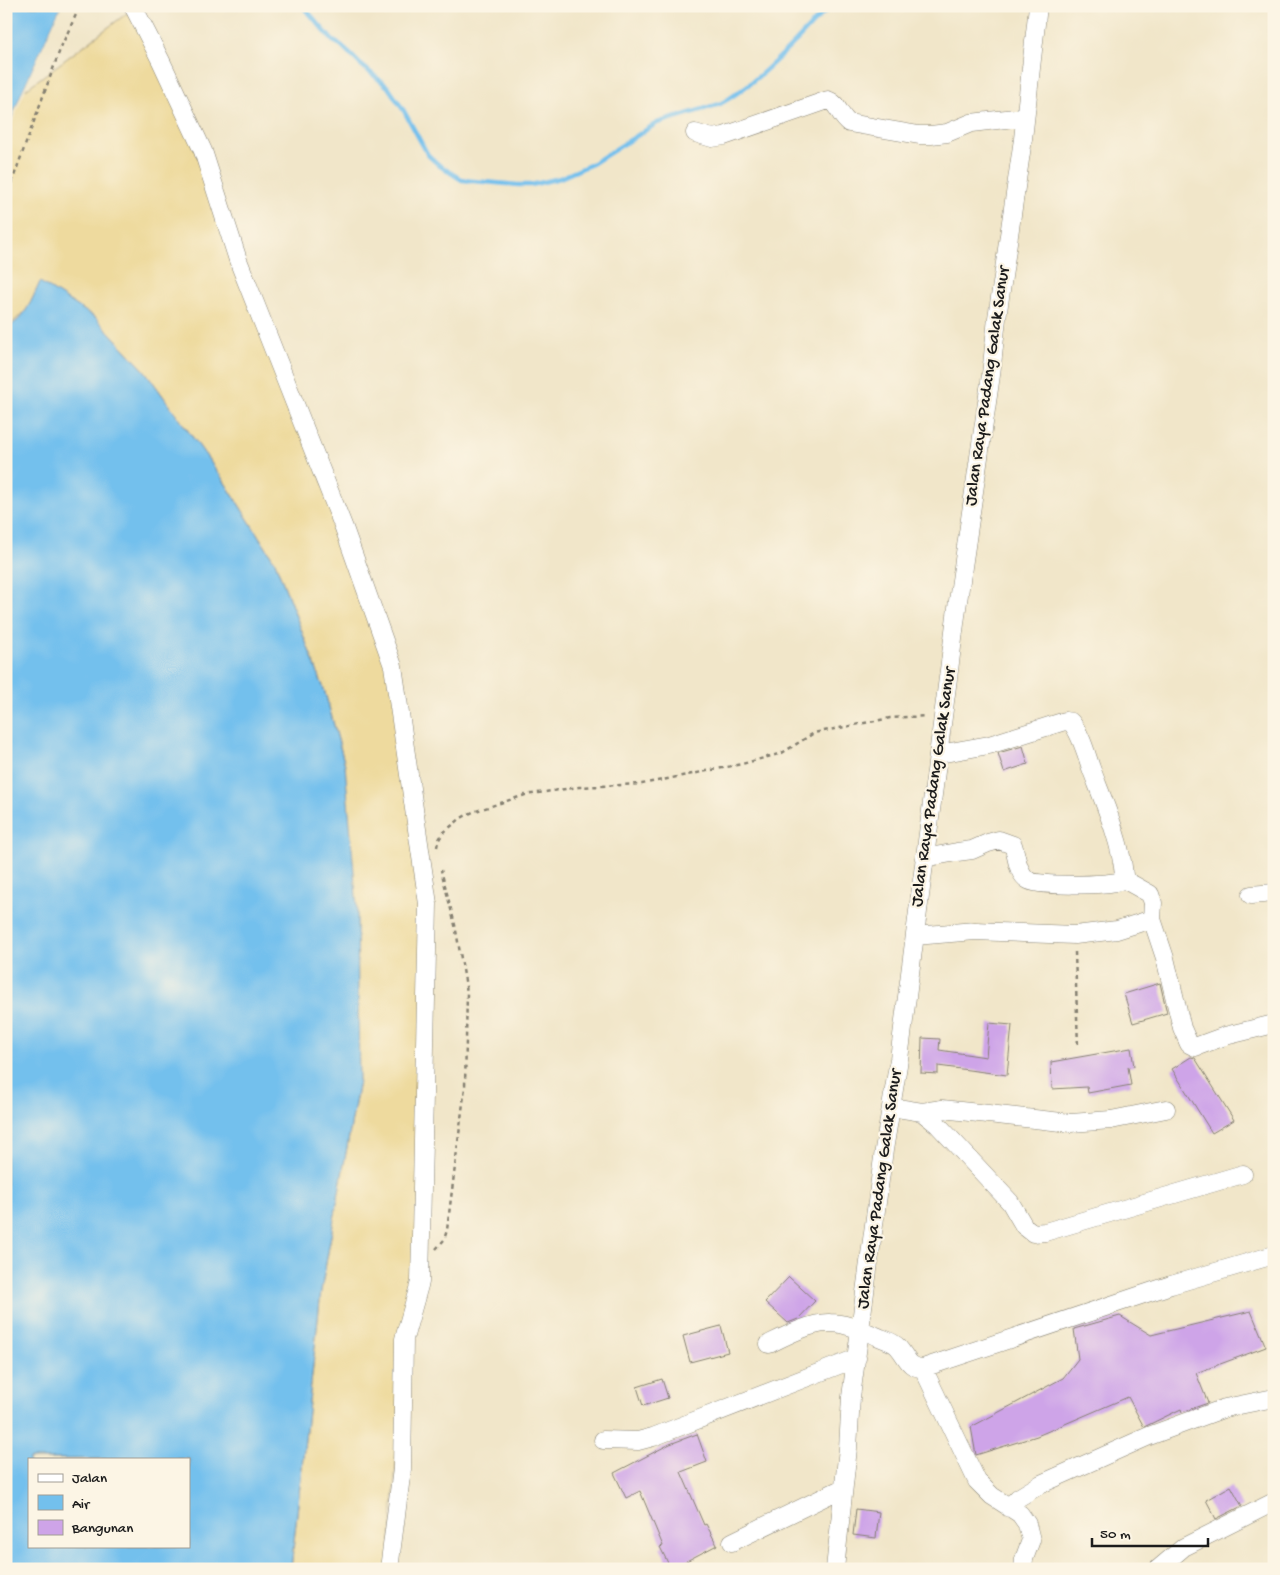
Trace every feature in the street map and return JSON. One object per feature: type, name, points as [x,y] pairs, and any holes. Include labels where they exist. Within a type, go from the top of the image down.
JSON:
[{"type":"street","name":"Jalan Raya Padang Galak Sanur","points":[[835,1569],[848,1448],[851,1397],[915,936],[957,608],[992,375],[996,318],[1023,139],[1038,6]]},
{"type":"street","points":[[134,7],[162,61],[203,151],[238,260],[344,528],[393,666],[428,904],[420,1274],[404,1339],[402,1469],[389,1569]]},
{"type":"street","points":[[695,134],[712,138],[724,136],[828,100],[833,102],[841,116],[849,123],[919,135],[941,134],[971,123],[1024,117]]},
{"type":"street","points":[[939,754],[989,745],[1065,721],[1070,722],[1081,740],[1109,814],[1124,865],[1123,879]]},
{"type":"street","points":[[924,858],[972,850],[988,842],[999,840],[1013,845],[1021,873],[1029,881],[1038,883],[1097,884],[1116,883],[1123,879]]},
{"type":"street","points":[[1123,879],[1150,894],[1153,903],[1152,919],[1165,958],[1182,1028],[1189,1044],[1195,1047],[1225,1036],[1274,1024]]},
{"type":"street","points":[[1252,895],[1274,893]]},
{"type":"street","points":[[915,936],[975,931],[1075,935],[1117,930],[1152,919]]},
{"type":"street","points":[[891,1107],[922,1112],[942,1109],[1071,1123],[1111,1120],[1166,1109]]},
{"type":"street","points":[[922,1112],[969,1156],[1010,1202],[1024,1226],[1033,1233],[1045,1232],[1243,1174]]},
{"type":"street","points":[[769,1344],[791,1333],[830,1323],[860,1329],[893,1343],[899,1348],[911,1366],[923,1368],[1171,1285],[1274,1255]]},
{"type":"street","points":[[603,1440],[638,1441],[653,1437],[857,1358]]},
{"type":"street","points":[[923,1368],[978,1481],[992,1496],[1020,1514],[1027,1524],[1031,1540],[1023,1569]]},
{"type":"street","points":[[1009,1508],[1018,1498],[1041,1484],[1149,1436],[1225,1408],[1274,1398]]},
{"type":"street","points":[[732,1542],[843,1488]]},
{"type":"street","points":[[1158,1569],[1184,1546],[1274,1502]]},
{"type":"path","points":[[6,198],[61,47],[80,6]]},
{"type":"path","points":[[438,854],[438,841],[461,818],[473,812],[525,795],[579,787],[642,784],[742,764],[782,752],[814,733],[890,718],[944,715]]},
{"type":"path","points":[[420,1274],[429,1253],[439,1247],[444,1240],[465,1087],[467,992],[455,925],[441,868]]},
{"type":"path","points":[[1075,935],[1074,965],[1078,1048]]},
{"type":"sand","points":[[134,8],[161,61],[393,666],[428,904],[420,1266],[404,1339],[389,1569],[291,1569],[321,1291],[359,1081],[345,765],[324,689],[275,562],[222,478],[145,371],[96,318],[28,309],[6,328],[6,131],[22,92]]},
{"type":"water","points":[[6,6],[61,6],[6,131]]},
{"type":"water","points":[[40,282],[96,318],[145,371],[222,478],[275,562],[324,689],[345,765],[357,908],[359,1081],[321,1291],[291,1569],[6,1569],[6,328],[18,320],[31,302]]},
{"type":"pier","points":[[61,6],[63,7],[24,93],[9,132],[6,133],[22,92]]},
{"type":"building","points":[[1023,746],[1028,764],[1004,772],[998,753]]},
{"type":"building","points":[[1160,983],[1167,1013],[1133,1023],[1124,994]]},
{"type":"building","points":[[989,1023],[1012,1025],[1007,1075],[938,1066],[938,1074],[921,1073],[922,1038],[940,1039],[939,1050],[986,1057]]},
{"type":"building","points":[[1131,1048],[1134,1066],[1128,1067],[1131,1085],[1088,1093],[1087,1087],[1052,1089],[1051,1062]]},
{"type":"building","points":[[1191,1057],[1195,1058],[1234,1120],[1212,1133],[1172,1069]]},
{"type":"building","points":[[789,1277],[815,1301],[798,1319],[788,1323],[765,1302]]},
{"type":"building","points":[[1251,1311],[1266,1347],[1196,1373],[1208,1403],[1182,1412],[1181,1409],[1144,1427],[1128,1397],[1037,1436],[976,1455],[971,1427],[1063,1378],[1078,1359],[1074,1329],[1120,1316],[1151,1335]]},
{"type":"building","points":[[721,1326],[728,1352],[690,1362],[683,1336]]},
{"type":"building","points":[[662,1379],[668,1398],[643,1406],[637,1387]]},
{"type":"building","points":[[697,1434],[707,1462],[681,1472],[704,1525],[706,1524],[717,1545],[671,1569],[660,1547],[663,1546],[640,1491],[626,1498],[614,1473],[670,1444]]},
{"type":"building","points":[[1231,1486],[1242,1506],[1216,1519],[1206,1500]]},
{"type":"building","points":[[856,1509],[879,1512],[876,1538],[853,1535]]},
{"type":"waterway","points":[[303,6],[333,41],[341,45],[360,64],[388,87],[404,111],[428,155],[440,166],[462,180],[518,185],[531,185],[560,178],[592,164],[657,123],[720,104],[759,76],[832,6]]}]
